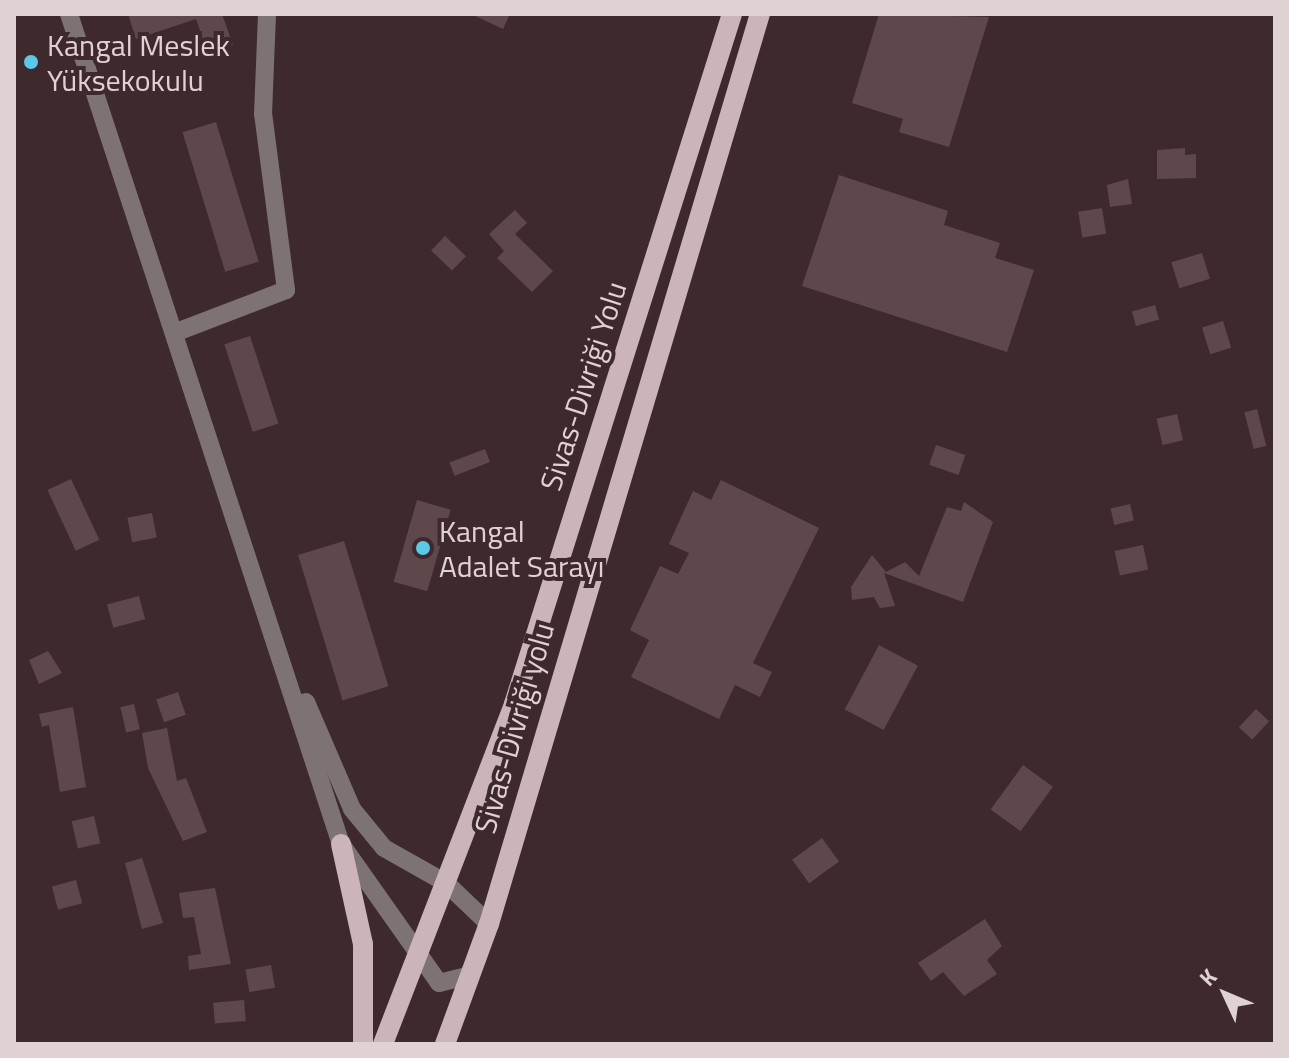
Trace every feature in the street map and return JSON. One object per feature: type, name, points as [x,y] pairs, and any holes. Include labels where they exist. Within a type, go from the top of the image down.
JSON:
[{"type":"main road","name":"Sivas-Divriği Yolu","points":[[383,1044],[514,704],[732,14]]},
{"type":"main road","name":"Sivas-Divriği yolu","points":[[445,1044],[489,924],[760,14]]},
{"type":"main road","points":[[341,844],[363,944],[363,1044]]},
{"type":"street","points":[[69,14],[341,844],[416,960],[439,983],[470,975]]},
{"type":"street","points":[[174,333],[286,290],[263,114],[267,14]]},
{"type":"street","points":[[258,589],[352,809],[384,848],[446,883],[489,924]]},
{"type":"building","points":[[128,14],[222,14],[233,45],[208,54],[196,19],[136,39]]},
{"type":"building","points":[[471,14],[510,14],[503,29]]},
{"type":"building","points":[[879,14],[989,17],[949,147],[899,132],[903,119],[852,103]]},
{"type":"building","points":[[216,122],[259,262],[225,272],[183,132]]},
{"type":"building","points":[[1185,148],[1185,155],[1196,154],[1196,178],[1157,179],[1157,150]]},
{"type":"building","points":[[839,175],[948,211],[944,225],[1000,243],[995,258],[1034,270],[1007,352],[802,286]]},
{"type":"building","points":[[1128,179],[1132,204],[1110,207],[1107,185]]},
{"type":"building","points":[[1102,208],[1106,234],[1082,237],[1078,212]]},
{"type":"building","points":[[515,210],[527,223],[515,234],[553,271],[532,292],[497,258],[504,251],[489,234]]},
{"type":"building","points":[[445,236],[466,256],[452,271],[431,250]]},
{"type":"building","points":[[1202,253],[1210,279],[1179,288],[1171,262]]},
{"type":"building","points":[[1155,305],[1159,319],[1136,326],[1132,312]]},
{"type":"building","points":[[1223,321],[1231,348],[1210,354],[1202,327]]},
{"type":"building","points":[[250,336],[278,423],[253,432],[224,344]]},
{"type":"building","points":[[1257,409],[1266,446],[1254,449],[1244,412]]},
{"type":"building","points":[[1177,414],[1183,440],[1163,445],[1157,419]]},
{"type":"building","points":[[936,445],[965,455],[958,475],[929,465]]},
{"type":"building","points":[[485,449],[490,462],[455,476],[450,463]]},
{"type":"building","points":[[71,479],[99,540],[76,551],[47,490]]},
{"type":"building","points":[[721,480],[819,528],[753,663],[772,672],[760,697],[735,685],[719,719],[631,677],[649,640],[630,630],[660,566],[678,574],[689,553],[669,544],[693,491],[711,500]]},
{"type":"building","name":"Kangal Adalet Sarayı","points":[[417,500],[451,510],[427,591],[394,582]]},
{"type":"building","points":[[964,502],[993,522],[963,602],[884,573],[895,606],[880,608],[874,597],[852,600],[851,587],[872,555],[886,572],[905,562],[919,576],[947,507],[961,511]]},
{"type":"building","points":[[1130,504],[1134,521],[1114,525],[1111,508]]},
{"type":"building","points":[[152,513],[157,538],[132,542],[127,518]]},
{"type":"building","points":[[344,541],[388,686],[343,700],[298,555]]},
{"type":"building","points":[[1143,545],[1148,569],[1120,575],[1115,551]]},
{"type":"building","points":[[139,596],[145,619],[113,628],[107,605]]},
{"type":"building","points":[[879,645],[918,666],[884,730],[845,709]]},
{"type":"building","points":[[48,651],[62,673],[39,684],[29,660]]},
{"type":"building","points":[[178,692],[186,715],[164,722],[156,699]]},
{"type":"building","points":[[134,704],[140,729],[126,732],[120,707]]},
{"type":"building","points":[[73,707],[86,787],[60,792],[49,725],[42,727],[39,714]]},
{"type":"building","points":[[1256,709],[1269,721],[1252,740],[1239,727]]},
{"type":"building","points":[[167,728],[177,781],[186,778],[207,832],[183,841],[148,768],[142,733]]},
{"type":"building","points":[[1023,765],[1053,787],[1021,831],[991,809]]},
{"type":"building","points":[[94,816],[100,843],[78,848],[72,821]]},
{"type":"building","points":[[822,838],[839,861],[809,883],[792,860]]},
{"type":"building","points":[[142,858],[163,923],[142,929],[125,863]]},
{"type":"building","points":[[76,880],[82,903],[58,910],[52,886]]},
{"type":"building","points":[[215,888],[231,964],[189,970],[188,956],[201,954],[194,917],[183,918],[179,893]]},
{"type":"building","points":[[985,919],[1002,946],[987,960],[997,974],[964,996],[943,972],[931,981],[918,963]]},
{"type":"building","points":[[271,965],[275,988],[249,992],[245,970]]},
{"type":"building","points":[[244,1000],[246,1021],[215,1024],[213,1003]]},
{"type":"place","name":"Kangal Meslek Yüksekokulu","points":[[31,62]]},
{"type":"place","name":"Kangal Adalet Sarayı","points":[[423,548]]}]
